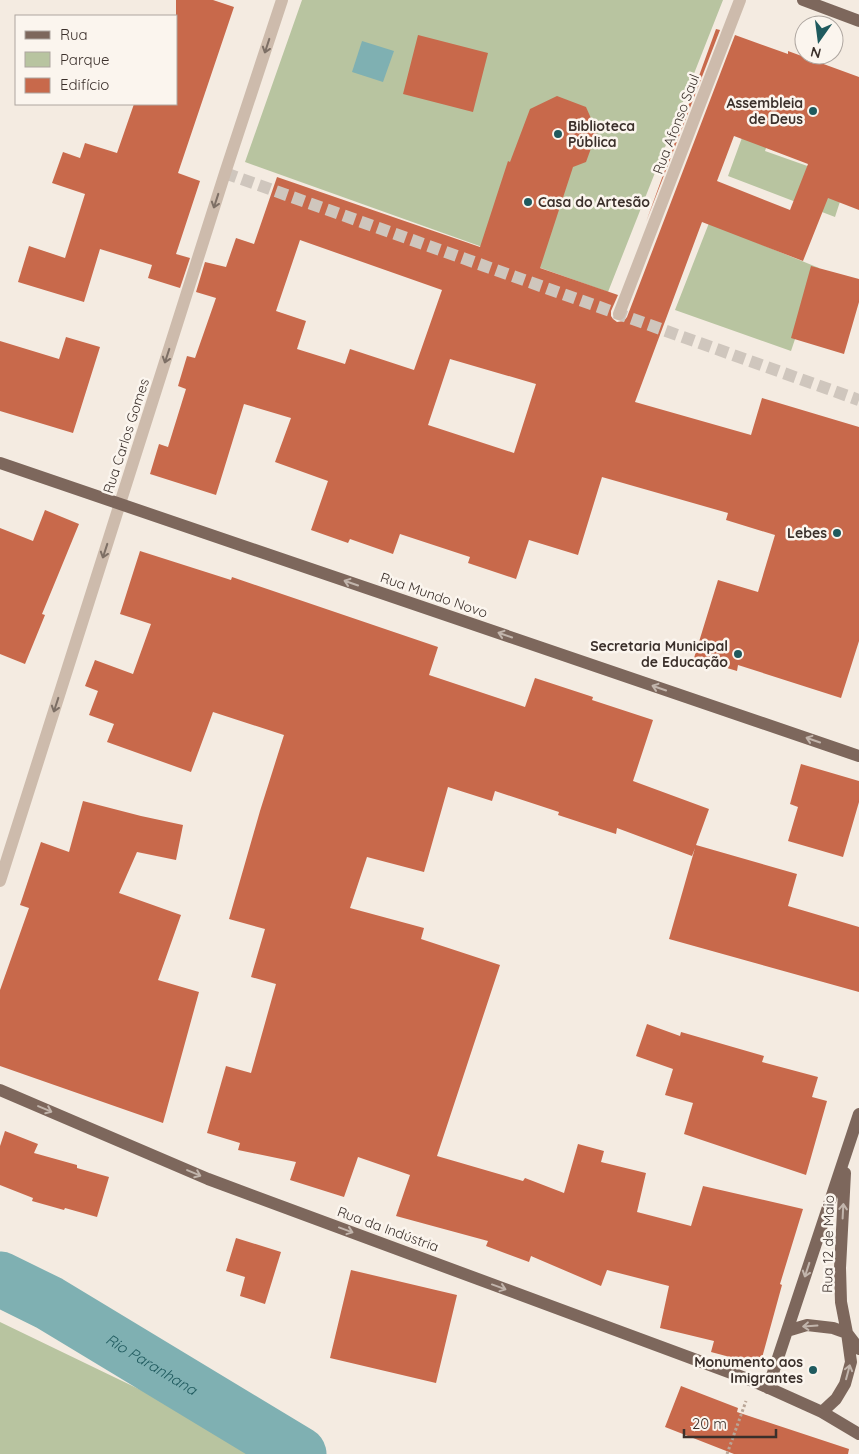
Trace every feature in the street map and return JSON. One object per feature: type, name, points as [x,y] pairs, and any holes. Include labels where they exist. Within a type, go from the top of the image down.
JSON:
[{"type":"main road","points":[[803,0],[833,5],[859,21]]},
{"type":"main road","name":"Rua Mundo Novo","points":[[0,463],[859,756]]},
{"type":"main road","name":"Rua da Indústria","points":[[0,1090],[208,1179],[768,1388]]},
{"type":"main road","name":"Rua 12 de Maio","points":[[768,1388],[859,1114]]},
{"type":"main road","name":"Rua 12 de Maio","points":[[822,1412],[836,1399],[845,1384],[851,1362],[841,1302],[840,1268],[845,1158]]},
{"type":"main road","points":[[787,1330],[807,1325],[833,1328],[847,1333],[859,1349]]},
{"type":"main road","points":[[768,1388],[822,1412],[859,1434]]},
{"type":"street","name":"Rua Carlos Gomes","points":[[0,881],[225,173],[282,0]]},
{"type":"street","name":"Rua Afonso Saul","points":[[619,314],[740,0]]},
{"type":"path","points":[[727,1454],[753,1381]]},
{"type":"green space","points":[[302,0],[723,0],[608,292],[245,162]]},
{"type":"green space","points":[[766,72],[788,83],[765,151],[847,180],[835,217],[728,176]]},
{"type":"green space","points":[[709,223],[819,268],[791,351],[675,310]]},
{"type":"green space","points":[[0,1322],[232,1434],[248,1454],[0,1454]]},
{"type":"water","points":[[362,41],[394,51],[383,82],[352,72]]},
{"type":"building","points":[[176,0],[213,0],[234,7],[178,173],[200,181],[176,254],[190,258],[180,288],[148,278],[152,265],[100,249],[84,302],[18,282],[29,246],[65,258],[85,194],[52,183],[63,152],[80,158],[85,143],[117,153],[134,105],[178,105],[178,15],[176,15]]},
{"type":"building","points":[[716,29],[720,30],[646,222]]},
{"type":"building","points":[[418,35],[488,53],[473,112],[403,94]]},
{"type":"building","points":[[735,35],[788,54],[788,51],[794,53],[794,65],[826,65],[859,77],[859,210],[828,198],[803,261],[702,222],[635,402],[751,435],[762,398],[859,427],[859,641],[841,698],[738,665],[737,671],[694,658],[718,580],[758,592],[775,535],[726,520],[728,513],[602,477],[578,555],[529,540],[516,579],[468,563],[470,557],[400,534],[393,554],[350,539],[348,543],[311,530],[328,481],[275,462],[291,418],[244,404],[216,495],[150,474],[159,444],[168,447],[186,389],[178,386],[187,356],[195,358],[216,298],[196,292],[205,262],[226,267],[236,238],[254,244],[277,177],[480,247],[508,161],[510,162],[530,109],[557,96],[586,107],[597,132],[586,162],[573,167],[540,268],[618,295],[611,311],[611,316],[617,322],[624,321]],"holes":[[[734,136],[808,164],[790,210],[717,181]],[[300,240],[442,290],[414,370],[350,349],[345,364],[297,349],[306,321],[276,311]],[[450,359],[536,384],[514,453],[428,425]]]},
{"type":"building","points":[[811,266],[859,279],[859,302],[844,354],[791,338]]},
{"type":"building","points":[[66,337],[100,347],[73,433],[0,411],[0,341],[59,359]]},
{"type":"building","points":[[45,510],[79,524],[42,614],[45,615],[25,664],[0,654],[0,528],[33,541]]},
{"type":"building","points":[[140,551],[231,580],[232,577],[438,647],[429,675],[525,707],[535,678],[593,697],[592,700],[653,720],[633,781],[709,809],[696,845],[797,874],[788,906],[859,927],[859,992],[669,939],[695,848],[692,856],[617,828],[616,834],[558,815],[559,812],[495,791],[492,801],[448,787],[424,872],[367,857],[350,908],[424,928],[421,939],[500,965],[437,1156],[523,1181],[525,1178],[564,1193],[578,1144],[604,1151],[601,1162],[646,1173],[637,1212],[691,1226],[703,1186],[803,1209],[780,1284],[782,1285],[760,1365],[711,1352],[714,1341],[660,1328],[669,1286],[607,1270],[601,1286],[531,1256],[529,1262],[486,1246],[488,1241],[396,1216],[410,1175],[358,1157],[344,1197],[290,1180],[296,1162],[238,1150],[240,1143],[207,1133],[226,1066],[251,1073],[276,984],[251,977],[265,929],[229,919],[284,735],[213,712],[191,772],[107,742],[114,724],[89,715],[98,691],[85,686],[95,660],[133,674],[151,624],[120,614]]},
{"type":"building","points":[[801,764],[859,781],[859,802],[843,857],[788,841],[798,807],[790,804]]},
{"type":"building","points":[[83,801],[183,825],[176,860],[137,852],[119,893],[181,915],[158,980],[199,992],[163,1123],[0,1066],[0,990],[29,908],[20,905],[41,842],[69,852]]},
{"type":"building","points":[[647,1024],[680,1036],[681,1032],[764,1056],[762,1062],[818,1077],[812,1097],[827,1101],[806,1175],[684,1134],[693,1103],[665,1095],[673,1069],[636,1056]]},
{"type":"building","points":[[5,1131],[38,1144],[34,1153],[77,1165],[77,1168],[109,1177],[97,1217],[32,1201],[33,1198],[0,1185],[0,1146]]},
{"type":"building","points":[[236,1238],[281,1252],[265,1304],[240,1296],[245,1277],[226,1271]]},
{"type":"building","points":[[351,1270],[457,1295],[436,1383],[330,1358]]},
{"type":"building","points":[[681,1386],[738,1408],[737,1412],[849,1449],[848,1454],[734,1454],[665,1427]]},
{"type":"waterway","name":"Rio Paranhana","points":[[0,1279],[49,1303],[299,1454]]},
{"type":"tunnel","points":[[225,173],[859,400]]},
{"type":"place","name":"Assembleia de Deus","points":[[813,111]]},
{"type":"place","name":"Biblioteca Pública","points":[[558,134]]},
{"type":"place","name":"Casa do Artesão","points":[[528,202]]},
{"type":"place","name":"Lebes","points":[[837,533]]},
{"type":"place","name":"Secretaria Municipal de Educação","points":[[738,654]]},
{"type":"place","name":"Monumento aos Imigrantes","points":[[813,1370]]}]
